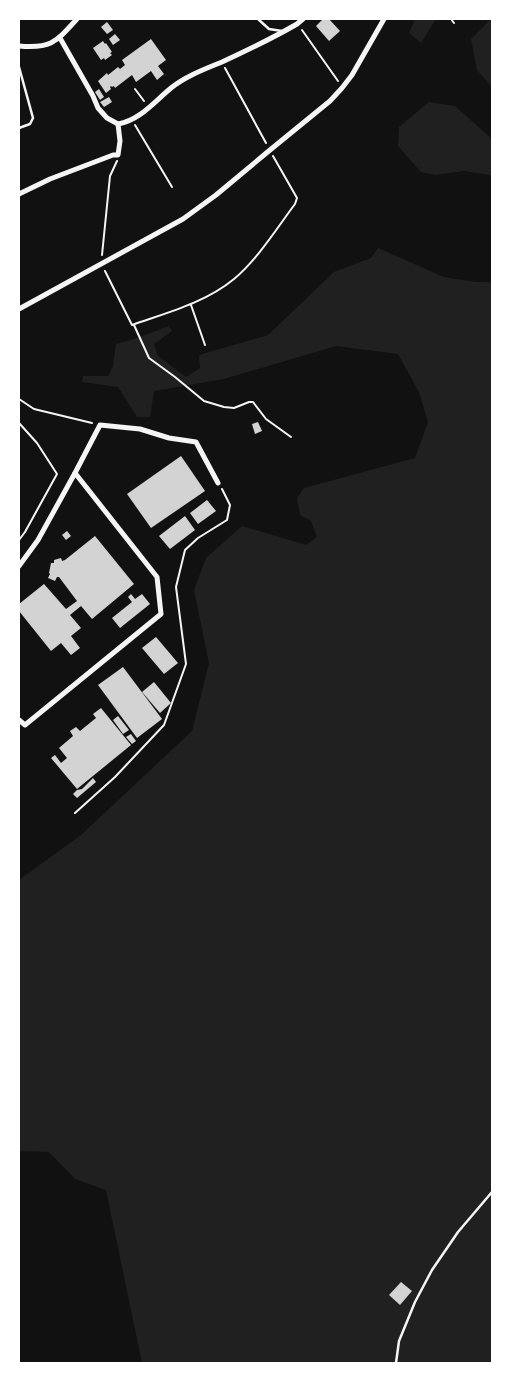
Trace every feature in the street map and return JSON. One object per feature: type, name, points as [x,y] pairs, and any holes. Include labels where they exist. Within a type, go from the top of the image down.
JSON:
[{"type":"street","points":[[19,46],[41,47],[60,38],[77,19]]},
{"type":"street","points":[[60,38],[98,108],[107,118],[118,124],[133,120],[172,87],[186,78],[283,32],[303,19]]},
{"type":"street","points":[[19,309],[183,219],[216,195],[330,101],[352,75],[384,19]]},
{"type":"street","points":[[19,194],[50,179],[113,155],[118,155],[120,141],[118,124]]},
{"type":"street","points":[[19,566],[38,540],[100,425],[140,430],[169,438],[196,442],[218,483]]},
{"type":"street","points":[[19,720],[25,724],[161,614],[157,577],[75,474]]},
{"type":"lane","points":[[258,19],[269,29],[283,32]]},
{"type":"lane","points":[[19,67],[33,118],[30,124],[19,128]]},
{"type":"lane","points":[[396,1363],[399,1340],[415,1302],[432,1270],[458,1232],[492,1192]]},
{"type":"path","points":[[451,19],[454,23]]},
{"type":"path","points":[[297,24],[342,88]]},
{"type":"path","points":[[134,325],[214,293],[235,278],[257,254],[295,204],[297,198],[222,62]]},
{"type":"path","points":[[135,89],[149,107]]},
{"type":"path","points":[[133,120],[172,187]]},
{"type":"path","points":[[118,155],[110,176],[102,263],[149,358],[204,401],[234,408],[254,402],[266,419],[291,437]]},
{"type":"path","points":[[190,304],[205,345]]},
{"type":"path","points":[[19,399],[34,408],[100,425]]},
{"type":"path","points":[[19,423],[37,443],[57,474],[19,540]]},
{"type":"path","points":[[74,813],[115,777],[164,725],[186,664],[176,587],[185,550],[198,538],[227,520],[230,504],[218,483]]},
{"type":"shaded area","points":[[415,19],[436,19],[421,43],[409,33]]},
{"type":"shaded area","points":[[491,19],[492,87],[477,70],[471,39]]},
{"type":"shaded area","points":[[429,102],[455,106],[492,139],[492,177],[490,175],[464,171],[436,175],[421,172],[398,146],[399,127]]},
{"type":"shaded area","points":[[378,248],[444,277],[476,282],[492,282],[492,1363],[142,1363],[106,1190],[75,1179],[49,1152],[19,1151],[19,880],[81,835],[192,731],[209,663],[194,590],[206,558],[242,526],[306,545],[317,537],[311,521],[300,515],[297,498],[304,488],[415,458],[428,422],[419,392],[398,354],[336,346],[224,379],[154,391],[150,417],[137,417],[118,387],[82,382],[83,376],[108,376],[113,366],[116,344],[169,326],[172,331],[154,344],[158,356],[186,377],[200,368],[199,355],[268,335],[334,272],[371,258]]},
{"type":"building","points":[[323,19],[329,19],[340,31],[329,41],[316,26]]},
{"type":"building","points":[[107,22],[113,30],[107,34],[101,27]]},
{"type":"building","points":[[115,34],[120,40],[113,45],[109,39]]},
{"type":"building","points":[[151,39],[166,60],[158,66],[164,74],[157,80],[151,71],[136,82],[132,75],[115,88],[111,86],[111,89],[106,93],[98,81],[118,67],[120,69],[125,65],[122,60]]},
{"type":"building","points":[[103,41],[112,52],[110,53],[112,55],[105,60],[104,58],[101,60],[93,48]]},
{"type":"building","points":[[99,89],[104,97],[100,100],[95,92]]},
{"type":"building","points":[[109,97],[112,102],[104,107],[100,102]]},
{"type":"building","points":[[258,422],[262,431],[255,434],[252,424]]},
{"type":"building","points":[[181,456],[205,491],[151,528],[127,494]]},
{"type":"building","points":[[207,500],[216,511],[198,524],[190,513]]},
{"type":"building","points":[[185,516],[195,530],[170,549],[159,536]]},
{"type":"building","points":[[67,531],[71,536],[66,540],[62,535]]},
{"type":"building","points":[[95,536],[134,584],[92,619],[81,606],[70,615],[81,628],[71,636],[80,648],[71,655],[61,643],[51,651],[19,611],[19,604],[44,584],[66,609],[77,601],[59,577],[55,581],[48,578],[51,563],[61,558],[62,561],[65,560]]},
{"type":"building","points":[[131,594],[135,599],[142,594],[150,604],[120,628],[112,618],[132,602],[128,597]]},
{"type":"building","points":[[156,637],[178,663],[164,674],[142,648]]},
{"type":"building","points":[[123,667],[162,719],[137,738],[98,685]]},
{"type":"building","points":[[154,682],[171,703],[160,713],[142,692]]},
{"type":"building","points":[[101,708],[131,745],[77,789],[51,758],[55,755],[61,763],[67,758],[59,748],[73,736],[70,731],[76,727],[80,731],[96,718],[93,714]]},
{"type":"building","points":[[118,716],[129,730],[123,734],[113,720]]},
{"type":"building","points":[[131,734],[136,741],[132,744],[126,737]]},
{"type":"building","points":[[93,778],[96,782],[77,798],[73,794],[77,790],[82,789]]},
{"type":"building","points":[[401,1282],[412,1291],[400,1305],[389,1295]]}]
